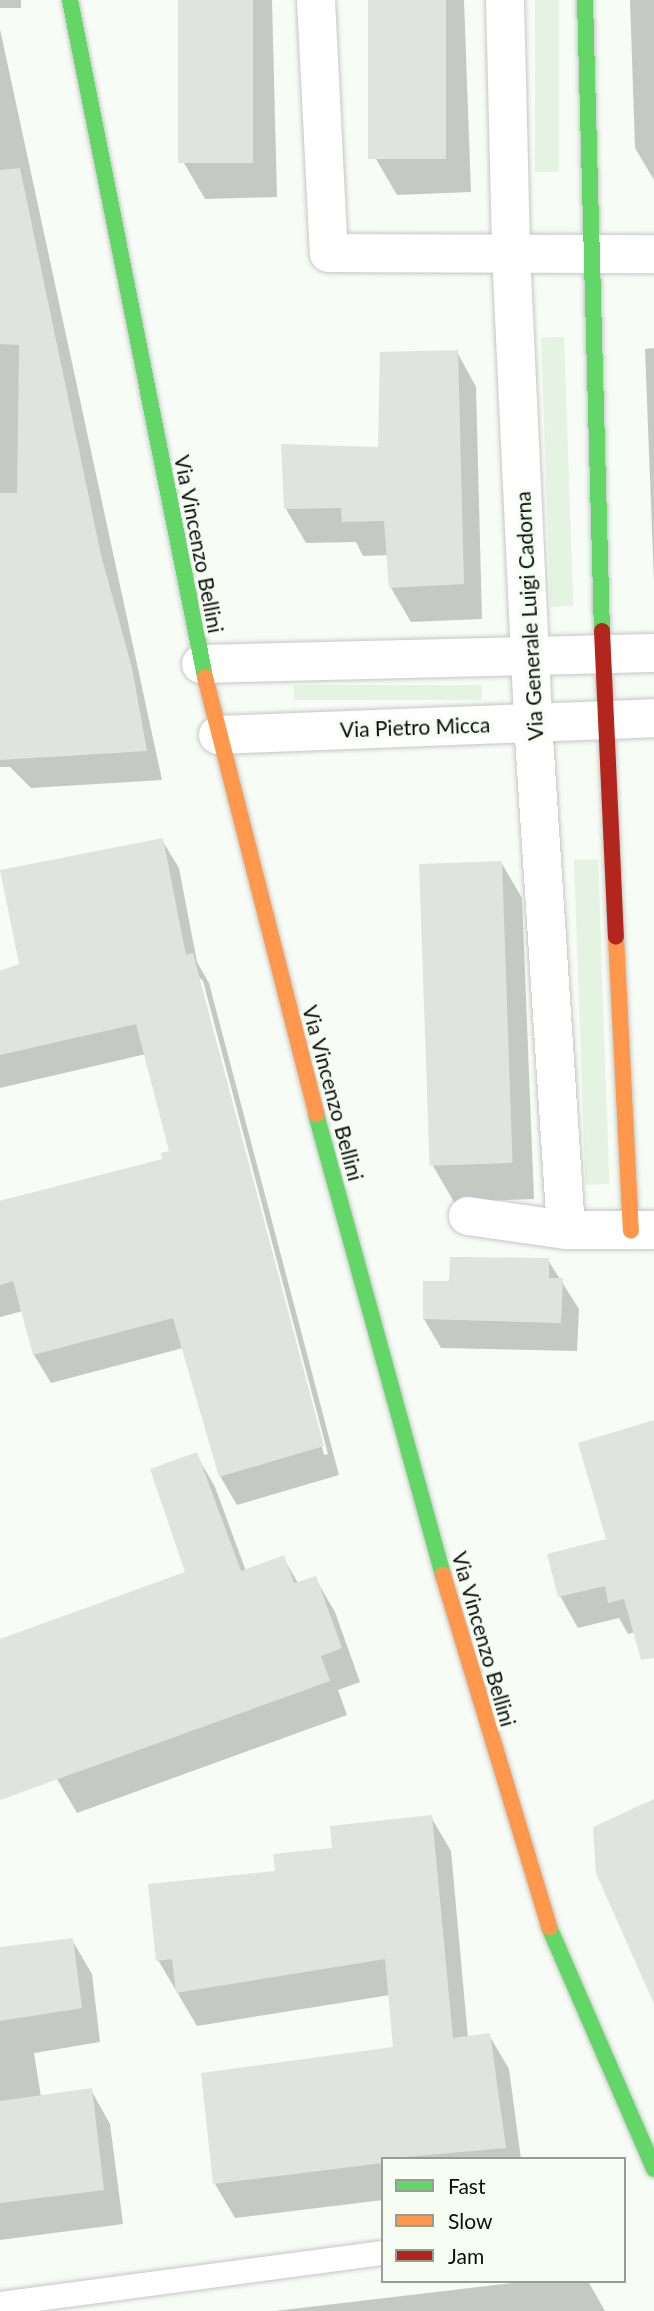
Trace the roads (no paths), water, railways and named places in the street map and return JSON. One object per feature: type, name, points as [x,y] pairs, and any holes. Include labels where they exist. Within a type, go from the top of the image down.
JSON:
[{"type":"main road","name":"Via Vincenzo Bellini","points":[[69,0],[201,664],[378,1350],[538,1901],[654,2169]]},
{"type":"main road","points":[[585,0],[605,654],[604,719],[643,1230]]},
{"type":"street","points":[[316,0],[329,253],[654,254]]},
{"type":"street","name":"Via Generale Luigi Cadorna","points":[[505,0],[511,253],[533,656],[533,722],[566,1230]]},
{"type":"street","points":[[201,664],[654,653]]},
{"type":"street","name":"Via Pietro Micca","points":[[218,735],[654,718]]},
{"type":"street","points":[[468,1216],[566,1230],[643,1230]]},
{"type":"lane","points":[[0,2304],[381,2253]]}]
